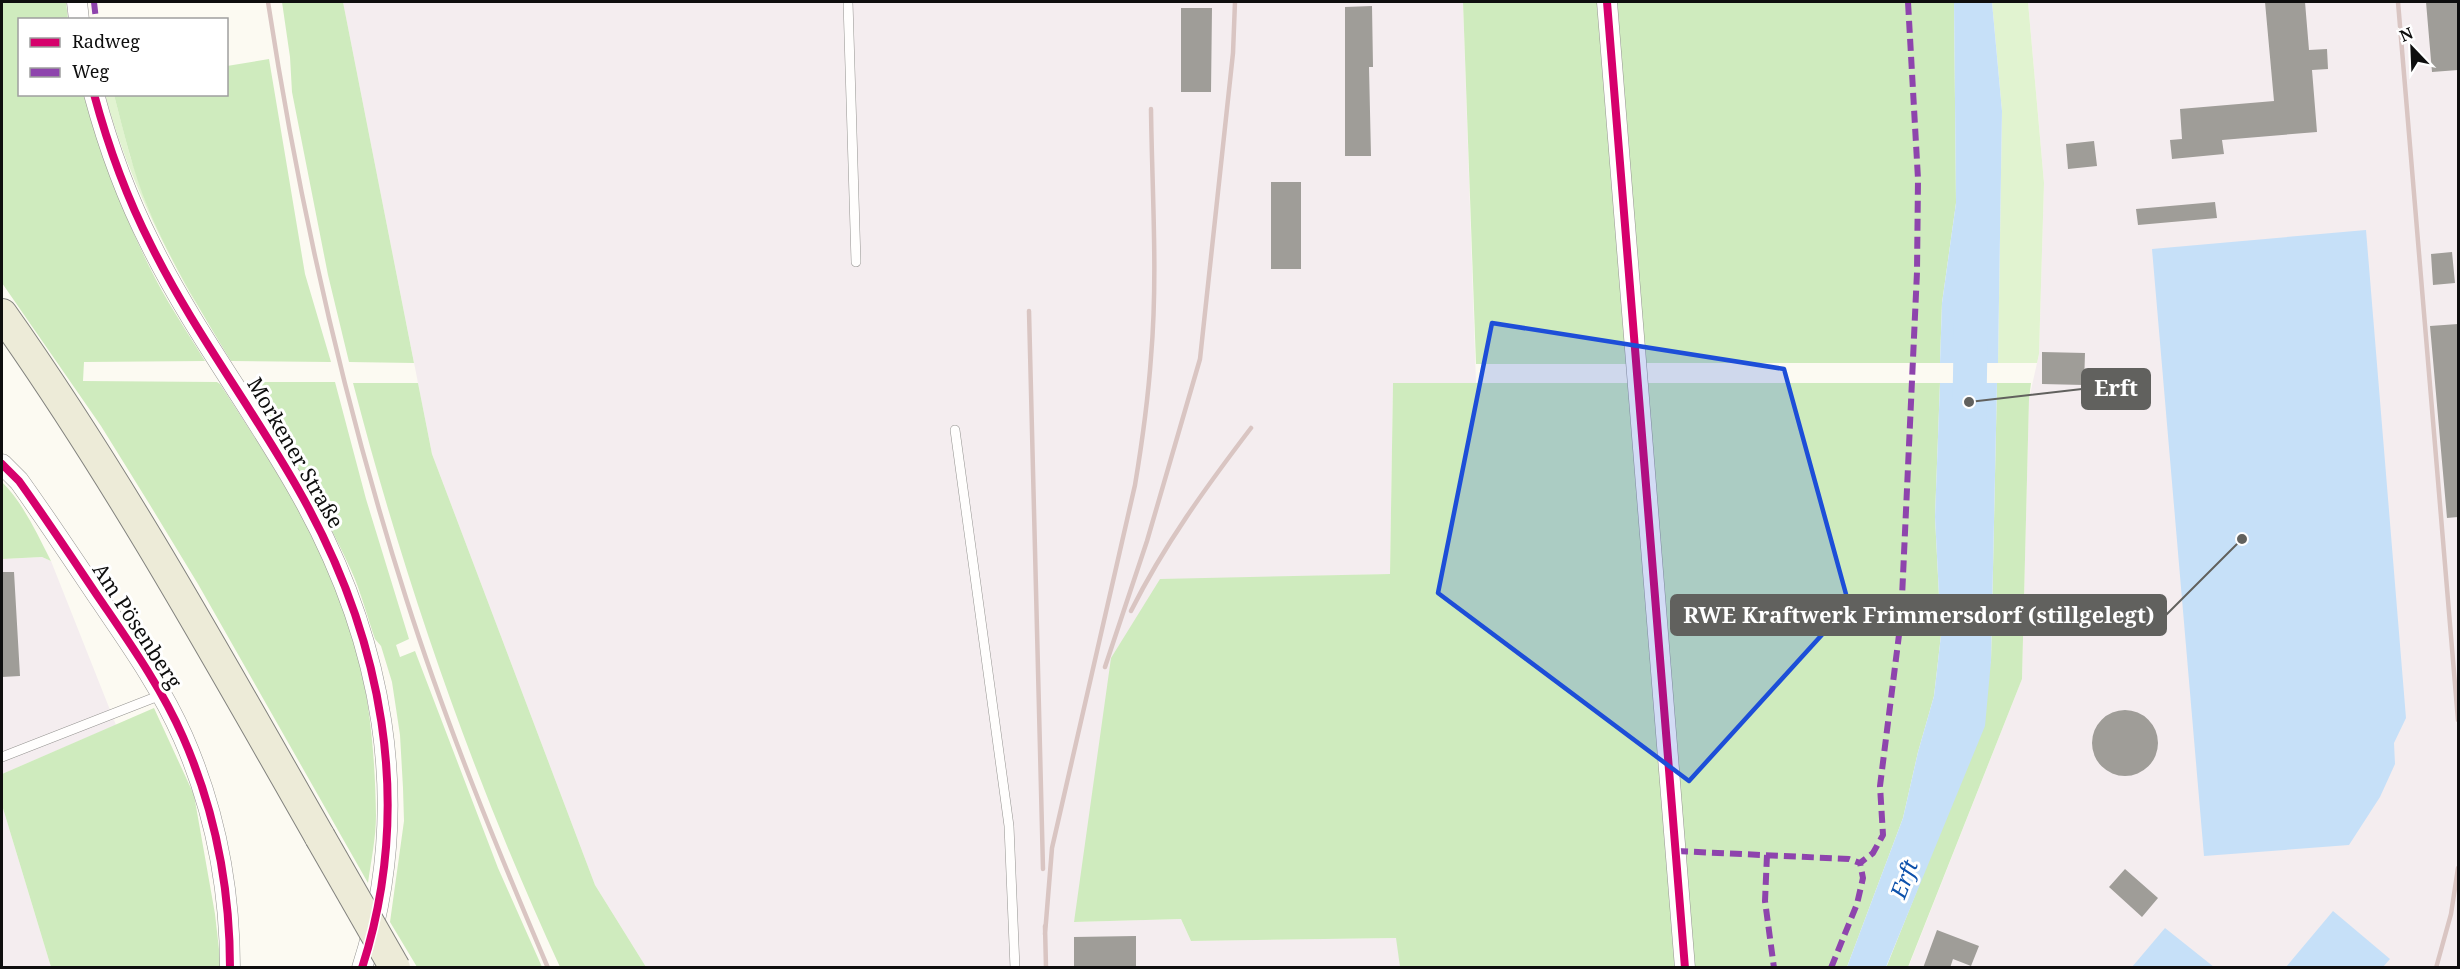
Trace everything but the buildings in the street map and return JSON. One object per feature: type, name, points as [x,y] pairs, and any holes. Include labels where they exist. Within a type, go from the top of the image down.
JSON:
[{"type":"main road","points":[[2,314],[142,526],[395,968]]},
{"type":"street","points":[[77,2],[79,18]]},
{"type":"street","points":[[1607,2],[1685,968]]},
{"type":"street","name":"Morkener Straße","points":[[95,96],[122,176],[150,244],[206,341],[303,497],[337,564],[360,624],[375,679],[387,775],[386,842],[374,925],[362,968]]},
{"type":"street","name":"Am Pösenberg","points":[[2,464],[26,491],[133,648],[161,694],[182,735],[209,811],[226,895],[230,926],[230,968]]},
{"type":"lane","points":[[848,2],[855,262]]},
{"type":"lane","points":[[956,430],[1009,826],[1015,968]]},
{"type":"lane","points":[[2,758],[161,694]]},
{"type":"highlighted area","points":[[1492,323],[1784,369],[1849,605],[1689,781],[1438,593]]},
{"type":"shaded area","points":[[343,2],[1463,2],[1476,383],[1393,383],[1390,574],[1160,580],[1074,922],[1181,919],[1191,941],[1397,938],[1400,967],[646,967],[595,885],[432,454]]},
{"type":"shaded area","points":[[2028,2],[2458,2],[2458,967],[1908,968],[2022,679],[2029,399],[2039,354],[2044,183]]},
{"type":"shaded area","points":[[42,557],[51,561],[116,725],[2,774],[2,559]]},
{"type":"shaded area","points":[[2,805],[51,967],[2,967]]},
{"type":"green space","points":[[2,2],[66,2],[68,18],[18,18],[18,96],[84,96],[104,161],[139,245],[162,290],[205,361],[84,362],[83,381],[217,382],[261,448],[300,513],[333,581],[346,616],[366,692],[375,774],[376,815],[368,883],[198,584],[150,505],[101,426],[2,283]]},
{"type":"green space","points":[[282,2],[343,2],[414,363],[349,362],[328,275],[292,92],[290,57]]},
{"type":"green space","points":[[1463,2],[1601,2],[1629,364],[1476,364]]},
{"type":"green space","points":[[1614,2],[1954,2],[1956,203],[1942,303],[1940,363],[1645,363]]},
{"type":"green space","points":[[1992,2],[2028,2],[2044,183],[2037,363],[1998,363],[2002,111]]},
{"type":"green space","points":[[269,59],[305,274],[331,362],[231,361],[176,267],[148,208],[133,166],[114,96],[228,96],[228,66]]},
{"type":"green space","points":[[105,96],[114,96],[130,156],[148,208],[200,311],[171,259],[146,206]]},
{"type":"green space","points":[[244,382],[335,382],[366,499],[409,639],[396,645],[400,657],[415,651],[498,868],[542,967],[417,967],[390,922],[404,821],[400,735],[392,682],[381,646],[375,639],[358,587],[339,545],[301,474]]},
{"type":"green space","points":[[353,383],[418,383],[432,454],[595,885],[646,967],[560,967],[498,825],[443,680],[395,532]]},
{"type":"green space","points":[[1393,383],[1630,383],[1678,967],[1400,967],[1396,938],[1191,941],[1181,919],[1074,922],[1111,658],[1160,579],[1390,574]]},
{"type":"green space","points":[[1647,383],[1940,383],[1935,517],[1941,635],[1934,696],[1903,818],[1847,967],[1691,967]]},
{"type":"green space","points":[[1997,383],[2031,383],[2022,679],[1908,967],[1886,968],[1918,888],[1991,661]]},
{"type":"green space","points":[[2,482],[23,510],[51,561],[42,557],[2,559]]},
{"type":"green space","points":[[154,708],[194,795],[215,914],[221,967],[51,967],[2,805],[2,774]]},
{"type":"water","points":[[1954,2],[1992,2],[2002,111],[1998,363],[1940,363],[1942,303],[1956,203]]},
{"type":"water","points":[[2366,230],[2406,718],[2394,743],[2395,764],[2380,797],[2349,845],[2204,856],[2152,249]]},
{"type":"water","points":[[1940,383],[1997,383],[1991,661],[1985,726],[1886,967],[1847,967],[1903,818],[1934,696],[1941,635],[1935,517]]},
{"type":"water","points":[[2333,911],[2390,959],[2383,967],[2286,967]]},
{"type":"water","points":[[2165,928],[2214,967],[2132,967]]},
{"type":"waterway","name":"Erft","points":[[1969,431],[1971,317]]},
{"type":"railway","points":[[268,2],[294,153],[325,303],[384,525],[421,645],[455,738],[548,968]]},
{"type":"railway","points":[[1105,667],[1147,541],[1200,359],[1233,53],[1235,2]]},
{"type":"railway","points":[[2398,2],[2458,720]]},
{"type":"railway","points":[[1045,934],[1052,848],[1135,485],[1144,421],[1151,357],[1154,295],[1151,109]]},
{"type":"railway","points":[[1029,311],[1043,869]]},
{"type":"railway","points":[[1131,611],[1186,517],[1251,428]]},
{"type":"railway","points":[[2436,968],[2451,914],[2458,868]]},
{"type":"railway","points":[[1045,926],[1046,968]]},
{"type":"marked path","points":[[94,2],[96,18]]},
{"type":"marked path","points":[[1676,851],[1849,859],[1860,863],[1873,853],[1883,835],[1880,786],[1901,619],[1917,272],[1918,179],[1908,2]]},
{"type":"marked path","points":[[1767,855],[1765,901],[1774,968]]},
{"type":"marked path","points":[[1831,968],[1857,904],[1863,878],[1860,863]]},
{"type":"cycle path","points":[[1607,2],[1685,968]]},
{"type":"cycle path","points":[[95,96],[105,133],[142,227],[185,307],[298,489],[327,545],[351,603],[369,662],[381,722],[387,783],[386,844],[378,906],[362,968]]},
{"type":"cycle path","points":[[2,464],[19,481],[135,651],[156,684],[183,737],[204,793],[224,879],[230,968]]},
{"type":"place","name":"Erft","points":[[1969,402]]},
{"type":"place","name":"RWE Kraftwerk Frimmersdorf (stillgelegt)","points":[[2242,539]]}]
